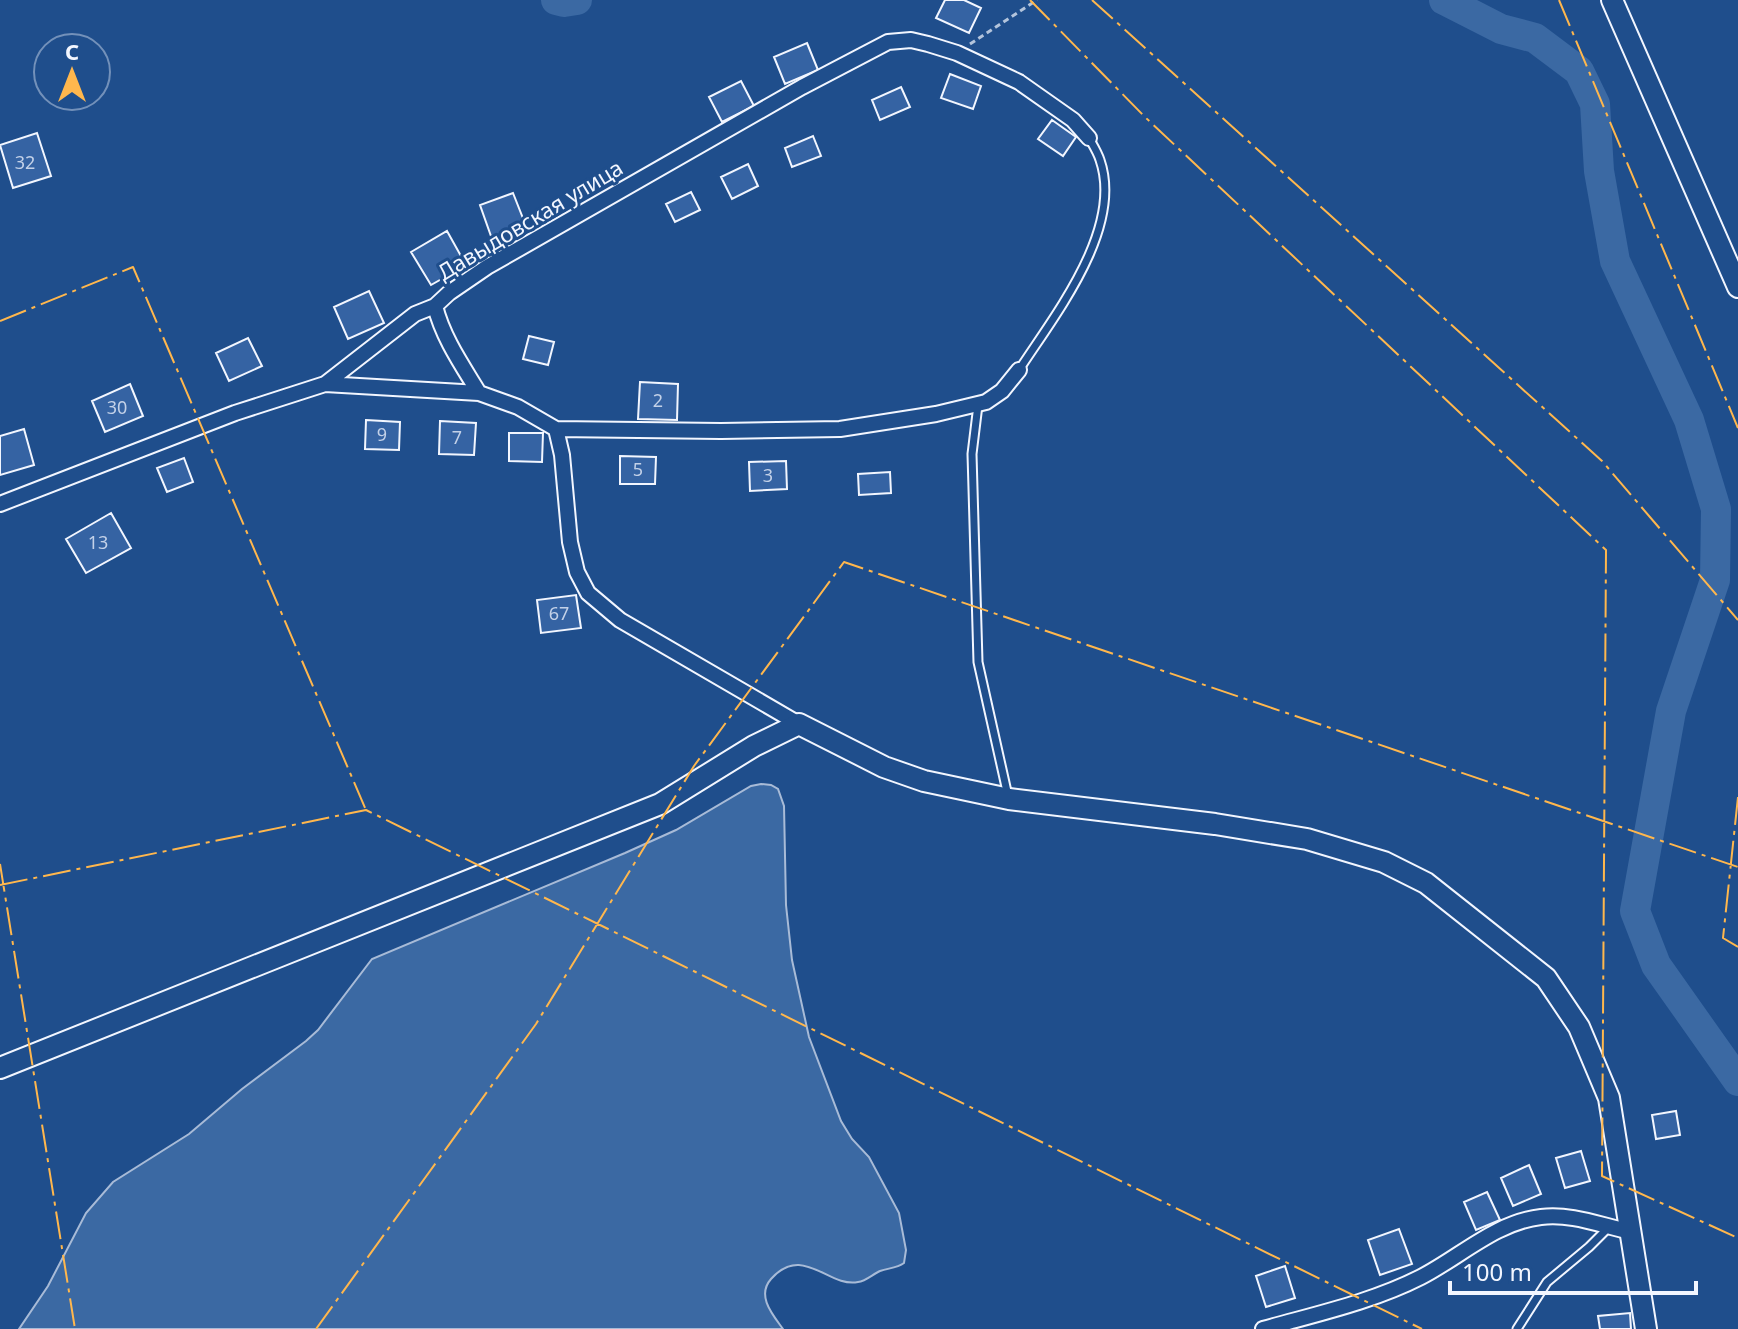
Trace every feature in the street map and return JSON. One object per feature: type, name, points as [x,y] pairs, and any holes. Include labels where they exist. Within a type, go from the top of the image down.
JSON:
[{"type":"street","points":[[1612,0],[1738,287]]},
{"type":"street","name":"Давыдовская улица","points":[[479,393],[448,342],[435,306],[449,293],[487,267],[661,166],[888,42],[911,40],[957,53],[1019,82],[1073,120],[1089,138]]},
{"type":"street","points":[[0,504],[235,413],[325,384],[415,314],[435,306]]},
{"type":"street","points":[[325,384],[479,393],[518,407],[556,429],[840,429],[898,421],[978,404],[1002,391],[1019,370]]},
{"type":"street","points":[[556,429],[562,455],[570,542],[577,572],[588,593],[620,620],[799,724],[884,767],[949,788],[1009,799],[1215,824],[1307,839],[1384,862],[1426,883],[1519,954],[1546,978],[1564,1001],[1584,1037],[1609,1098],[1646,1329]]},
{"type":"street","points":[[0,1068],[660,804],[754,746],[799,724]]},
{"type":"street","points":[[1263,1329],[1393,1290],[1505,1228],[1542,1216],[1562,1216],[1632,1232]]},
{"type":"lane","points":[[1019,370],[1067,294],[1100,226],[1104,182],[1101,161],[1089,138]]},
{"type":"lane","points":[[978,404],[972,454],[978,662],[1009,799]]},
{"type":"lane","points":[[1517,1329],[1547,1282],[1608,1227]]},
{"type":"path","points":[[957,53],[1037,0]]},
{"type":"water","points":[[761,784],[778,789],[784,806],[786,905],[792,960],[809,1037],[841,1121],[869,1157],[899,1213],[906,1250],[904,1263],[858,1282],[836,1279],[805,1266],[794,1265],[783,1269],[771,1279],[765,1292],[768,1305],[783,1329],[19,1329],[48,1286],[86,1213],[113,1182],[189,1134],[306,1041],[318,1030],[372,959],[625,853],[676,830],[751,786]]},
{"type":"building","points":[[945,0],[964,0],[981,8],[969,33],[936,18]]},
{"type":"building","points":[[807,43],[818,70],[785,84],[774,57]]},
{"type":"building","points":[[950,74],[981,86],[973,109],[941,98]]},
{"type":"building","points":[[741,81],[754,106],[722,122],[709,97]]},
{"type":"building","points":[[901,87],[910,107],[880,120],[872,100]]},
{"type":"building","points":[[1052,120],[1076,137],[1063,156],[1038,139]]},
{"type":"building","points":[[37,133],[51,176],[13,188],[0,145]]},
{"type":"building","points":[[813,136],[821,156],[792,167],[785,148]]},
{"type":"building","points":[[748,164],[758,186],[732,199],[721,177]]},
{"type":"building","points":[[691,192],[700,210],[675,222],[666,204]]},
{"type":"building","points":[[513,193],[526,226],[492,239],[480,205]]},
{"type":"building","points":[[447,231],[466,265],[431,285],[411,252]]},
{"type":"building","points":[[369,291],[384,323],[348,339],[334,307]]},
{"type":"building","points":[[529,336],[554,342],[548,365],[523,359]]},
{"type":"building","points":[[248,338],[262,366],[229,381],[216,353]]},
{"type":"building","points":[[640,382],[678,384],[677,420],[638,419]]},
{"type":"building","points":[[130,384],[143,416],[105,432],[92,401]]},
{"type":"building","points":[[366,420],[400,422],[399,450],[365,449]]},
{"type":"building","points":[[440,421],[476,423],[474,455],[439,454]]},
{"type":"building","points":[[24,429],[34,465],[0,475],[0,436]]},
{"type":"building","points":[[509,433],[543,433],[542,462],[509,461]]},
{"type":"building","points":[[620,456],[656,457],[655,484],[620,484]]},
{"type":"building","points":[[184,458],[193,482],[167,492],[157,468]]},
{"type":"building","points":[[786,461],[787,489],[750,491],[749,462]]},
{"type":"building","points":[[890,472],[891,493],[859,495],[858,474]]},
{"type":"building","points":[[111,513],[131,548],[86,573],[66,539]]},
{"type":"building","points":[[576,595],[581,628],[541,633],[537,600]]},
{"type":"building","points":[[1676,1111],[1680,1135],[1656,1139],[1652,1115]]},
{"type":"building","points":[[1581,1151],[1590,1181],[1565,1188],[1556,1158]]},
{"type":"building","points":[[1529,1165],[1541,1194],[1513,1206],[1501,1178]]},
{"type":"building","points":[[1487,1192],[1500,1220],[1476,1230],[1464,1202]]},
{"type":"building","points":[[1399,1229],[1412,1264],[1380,1275],[1368,1240]]},
{"type":"building","points":[[1285,1266],[1295,1298],[1266,1307],[1256,1276]]},
{"type":"building","points":[[1630,1313],[1631,1329],[1600,1329],[1598,1316]]},
{"type":"waterway","points":[[556,0],[577,0]]},
{"type":"waterway","points":[[1444,0],[1501,29],[1535,38],[1579,71],[1595,104],[1599,171],[1615,261],[1689,420],[1716,509],[1715,580],[1671,711],[1635,911],[1656,965],[1738,1081]]},
{"type":"power","points":[[1030,0],[1146,118],[1606,550],[1602,1176],[1738,1238]]},
{"type":"power","points":[[1092,0],[1602,461],[1738,620]]},
{"type":"power","points":[[1559,0],[1738,428]]},
{"type":"power","points":[[0,321],[133,267],[366,810]]},
{"type":"power","points":[[316,1329],[536,1024],[694,766],[844,562],[1738,867]]},
{"type":"power","points":[[1738,797],[1723,938],[1738,947]]},
{"type":"power","points":[[0,885],[366,810],[1422,1329]]},
{"type":"power","points":[[0,864],[75,1329]]}]
